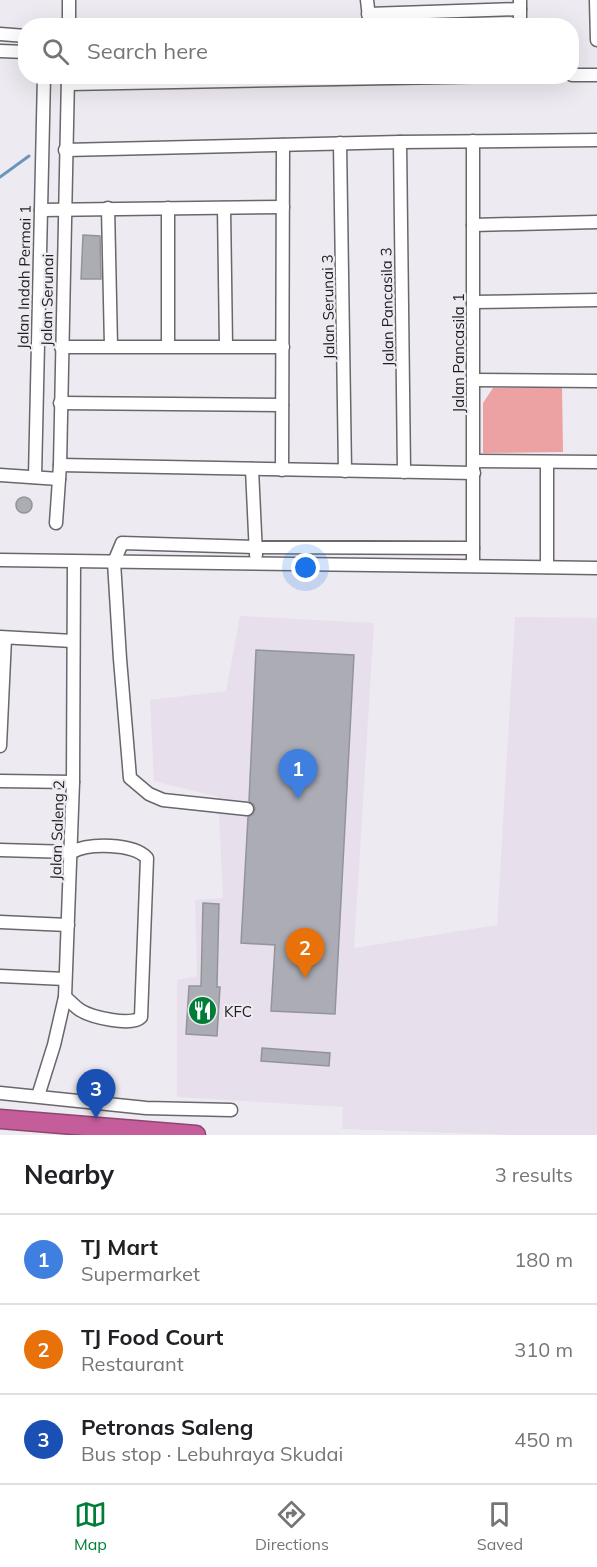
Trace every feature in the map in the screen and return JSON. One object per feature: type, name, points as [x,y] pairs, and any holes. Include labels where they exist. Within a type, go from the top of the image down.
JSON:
[{"type":"highway","points":[[0,1119],[196,1135]]},
{"type":"highway","points":[[0,1130],[55,1135]]},
{"type":"street","points":[[69,0],[69,18]]},
{"type":"street","points":[[367,0],[369,18]]},
{"type":"street","points":[[596,0],[597,39]]},
{"type":"street","points":[[388,18],[520,4]]},
{"type":"street","points":[[0,34],[18,35]]},
{"type":"street","points":[[0,51],[18,52]]},
{"type":"street","points":[[579,75],[597,75]]},
{"type":"street","name":"Jalan Indah Permai 1","points":[[34,477],[44,84]]},
{"type":"street","name":"Jalan Serunai","points":[[56,523],[60,465],[68,84]]},
{"type":"street","points":[[65,150],[340,143],[597,140]]},
{"type":"street","name":"Jalan Pancasila 1","points":[[473,141],[473,566]]},
{"type":"street","name":"Jalan Pancasila 3","points":[[400,142],[404,472]]},
{"type":"street","name":"Jalan Serunai 3","points":[[340,143],[345,471]]},
{"type":"street","points":[[282,470],[283,145]]},
{"type":"street","points":[[41,210],[283,207]]},
{"type":"street","points":[[108,208],[111,346]]},
{"type":"street","points":[[168,208],[168,346]]},
{"type":"street","points":[[225,208],[226,346]]},
{"type":"street","points":[[473,225],[597,222]]},
{"type":"street","points":[[473,302],[597,300]]},
{"type":"street","points":[[61,346],[283,347]]},
{"type":"street","points":[[473,380],[597,381]]},
{"type":"street","points":[[60,403],[282,405]]},
{"type":"street","points":[[547,462],[547,567]]},
{"type":"street","points":[[60,465],[404,472],[547,462],[597,462]]},
{"type":"street","points":[[252,469],[256,563]]},
{"type":"street","points":[[0,475],[59,479]]},
{"type":"street","points":[[247,809],[163,800],[148,794],[130,778],[109,562],[122,543],[255,547],[473,548]]},
{"type":"street","points":[[374,547],[374,564]]},
{"type":"street","points":[[0,560],[597,568]]},
{"type":"street","name":"Jalan Saleng 2","points":[[38,1096],[54,1045],[65,997],[72,852],[74,562]]},
{"type":"street","points":[[0,746],[3,638],[73,641]]},
{"type":"street","points":[[0,781],[73,782]]},
{"type":"street","points":[[0,850],[72,852],[81,847],[120,847],[136,851],[147,858],[141,1017],[132,1022],[90,1015],[79,1010],[65,997]]},
{"type":"street","points":[[0,922],[68,925]]},
{"type":"street","points":[[0,976],[66,979]]},
{"type":"street","points":[[0,1093],[146,1108],[231,1110]]},
{"type":"shaded area","points":[[493,388],[562,388],[563,452],[483,453],[483,403]]},
{"type":"shaded area","points":[[240,616],[374,623],[354,948],[497,925],[515,617],[597,618],[597,1135],[512,1135],[342,1129],[343,1107],[177,1097],[177,980],[197,976],[195,900],[223,898],[218,797],[154,781],[150,700],[226,691]]},
{"type":"building","points":[[83,235],[100,236],[101,279],[81,279]]},
{"type":"building","points":[[21,497],[27,497],[32,505],[30,511],[21,513],[16,508],[16,502]]},
{"type":"building","points":[[256,650],[354,655],[335,1014],[271,1011],[275,945],[241,943],[248,817],[255,809],[249,801]]},
{"type":"building","points":[[203,903],[219,904],[217,987],[220,987],[217,1036],[186,1034],[189,986],[201,986]]},
{"type":"building","points":[[262,1048],[330,1053],[329,1066],[261,1061]]},
{"type":"waterway","points":[[0,177],[29,156]]},
{"type":"place","name":"TJ Mart","points":[[298,799]]},
{"type":"place","name":"TJ Food Court","points":[[305,978]]},
{"type":"place","name":"KFC","points":[[203,1011]]},
{"type":"place","name":"Petronas Saleng","points":[[96,1119]]}]
